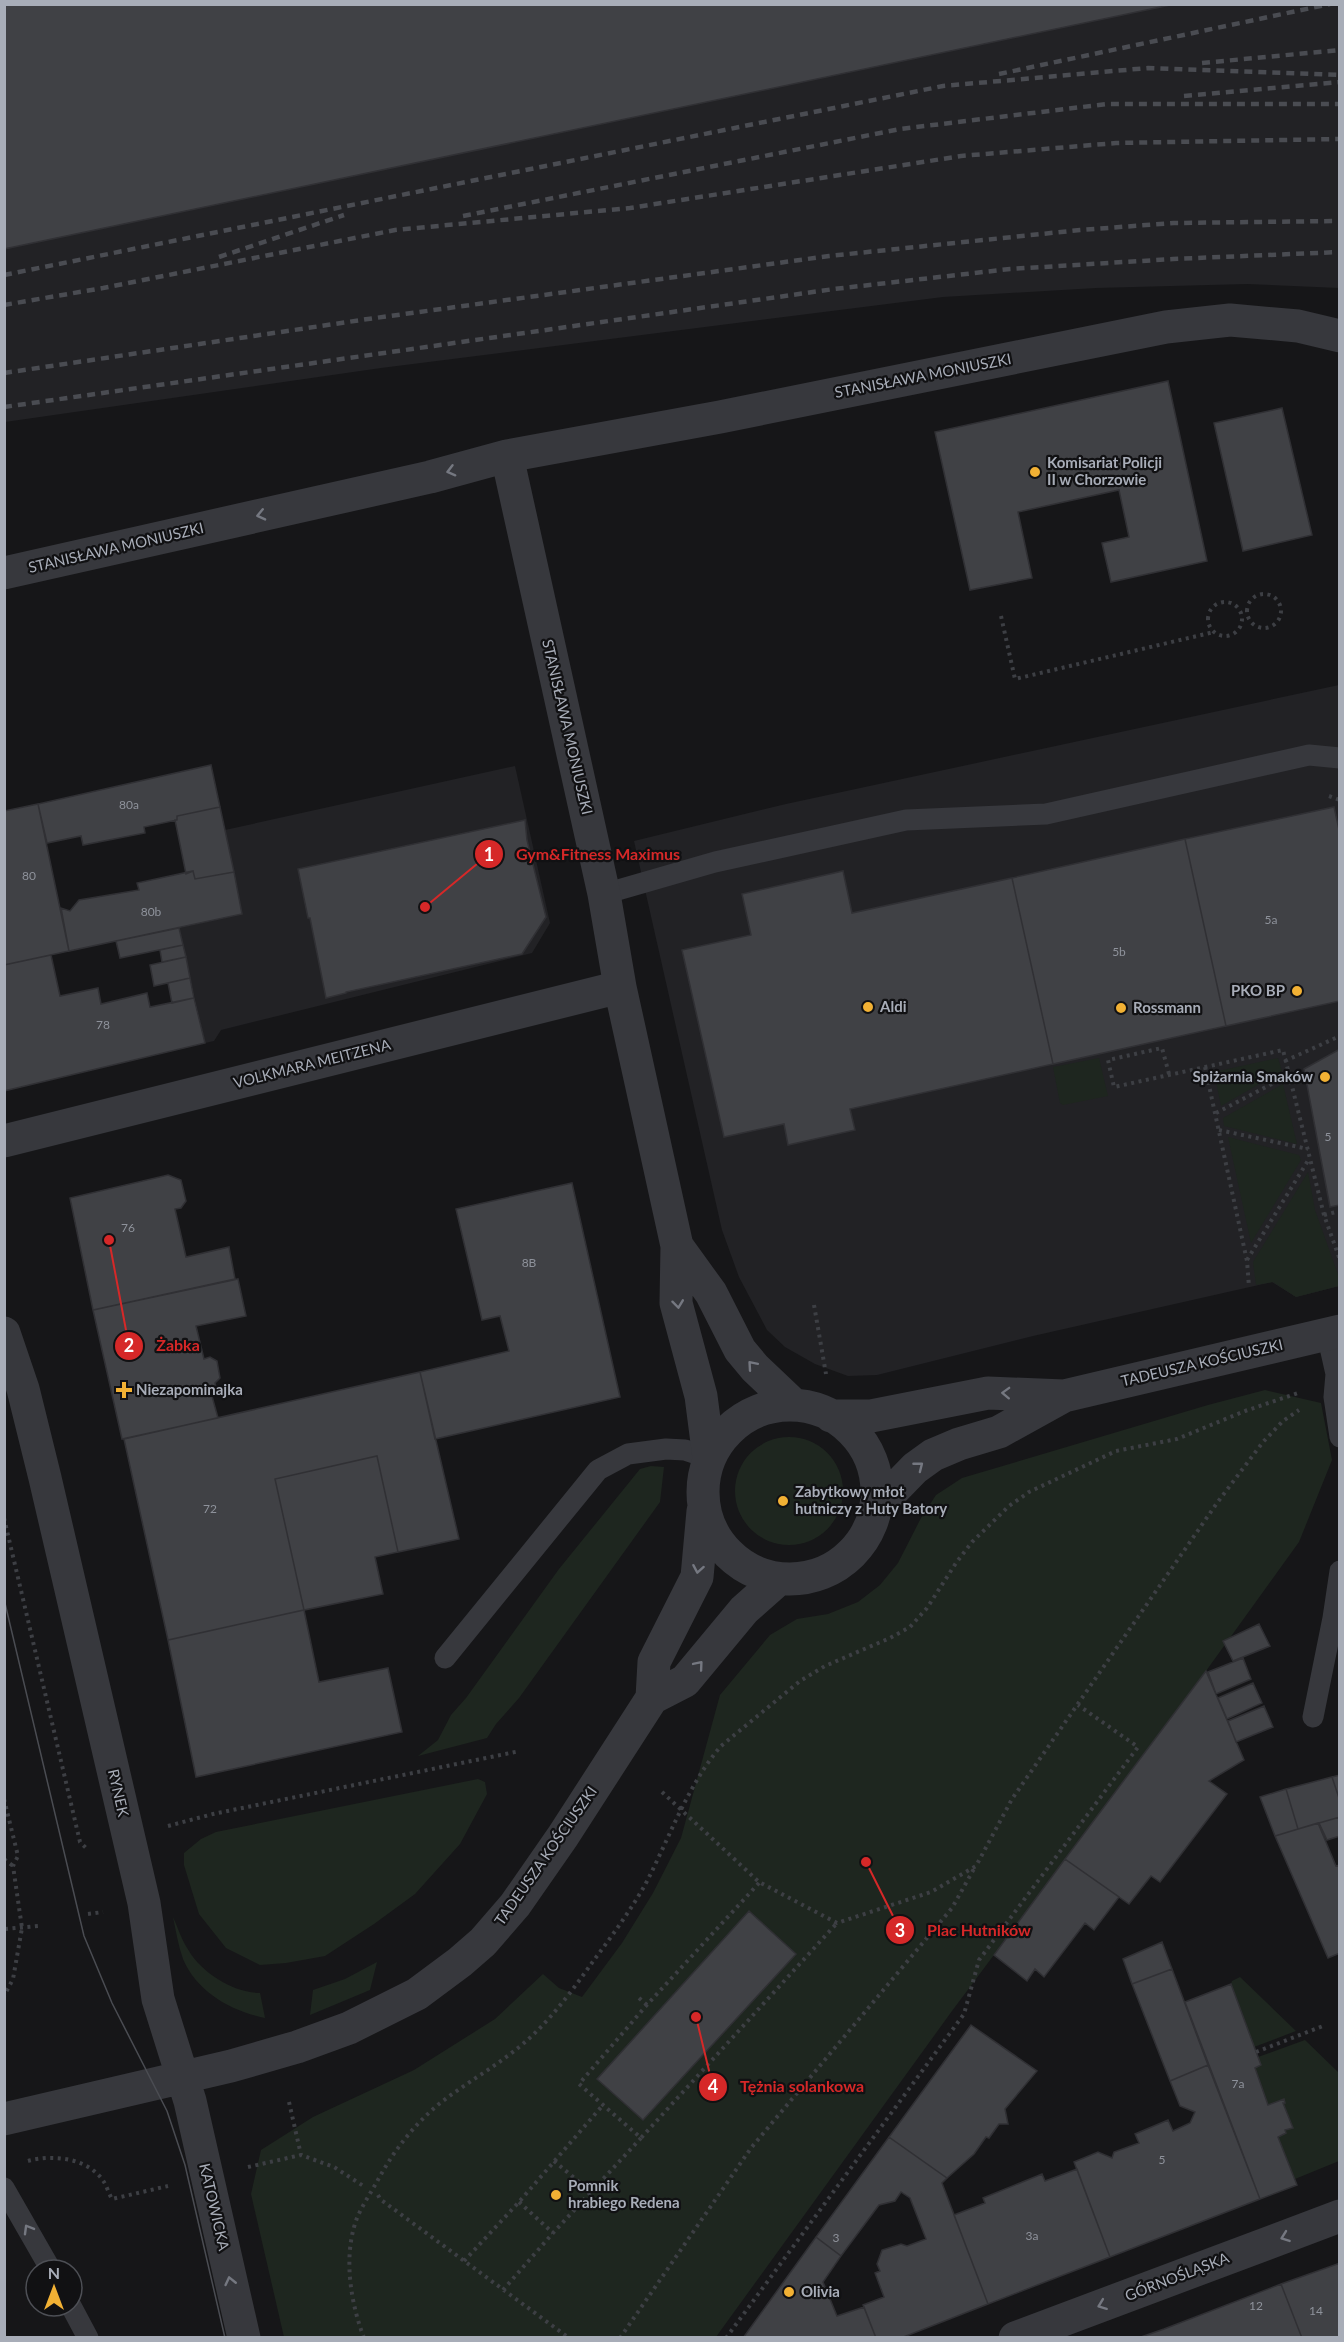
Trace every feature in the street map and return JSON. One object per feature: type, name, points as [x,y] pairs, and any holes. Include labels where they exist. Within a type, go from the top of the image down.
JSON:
[{"type":"street","name":"STANISŁAWA MONIUSZKI","points":[[4,573],[430,477],[507,456],[720,417],[1166,327],[1230,320],[1298,326],[1340,336]]},
{"type":"street","name":"STANISŁAWA MONIUSZKI","points":[[507,456],[604,894],[620,987],[677,1246]]},
{"type":"street","name":"VOLKMARA MEITZENA","points":[[4,1141],[620,987]]},
{"type":"street","points":[[677,1246],[711,1293],[740,1350],[794,1406]]},
{"type":"street","points":[[677,1246],[676,1303],[701,1396],[709,1458]]},
{"type":"street","name":"RYNEK","points":[[4,1333],[21,1380],[37,1444],[144,1902],[158,1999],[182,2078]]},
{"type":"street","name":"TADEUSZA KOŚCIUSZKI","points":[[831,1416],[871,1416],[988,1393],[1064,1396],[1333,1333]]},
{"type":"street","name":"TADEUSZA KOŚCIUSZKI","points":[[877,1507],[915,1468],[933,1455],[959,1444],[999,1432],[1064,1396]]},
{"type":"street","points":[[794,1406],[813,1409],[831,1416],[850,1428],[862,1442],[872,1460],[876,1480],[877,1507],[867,1534],[859,1547],[845,1560],[826,1572],[805,1578],[779,1579],[755,1571],[725,1550],[712,1532],[704,1511],[701,1493],[703,1474],[709,1458],[721,1438],[744,1419],[772,1407],[794,1406]]},
{"type":"street","name":"TADEUSZA KOŚCIUSZKI","points":[[182,2078],[297,2047],[349,2028],[417,1995],[483,1942],[515,1905],[563,1836],[652,1698],[654,1662],[697,1577],[704,1511]]},
{"type":"street","name":"TADEUSZA KOŚCIUSZKI","points":[[652,1698],[685,1681],[744,1610],[779,1579]]},
{"type":"street","points":[[4,2119],[182,2078]]},
{"type":"street","name":"KATOWICKA","points":[[182,2078],[190,2101],[244,2337]]},
{"type":"street","name":"GÓRNOŚLĄSKA","points":[[1016,2337],[1340,2216]]},
{"type":"lane","points":[[604,894],[715,862],[906,820],[1046,814],[1309,755],[1340,758]]},
{"type":"lane","points":[[1333,1333],[1336,1374],[1334,1397],[1340,1437]]},
{"type":"lane","points":[[445,1658],[598,1470],[627,1454],[666,1449],[685,1450],[709,1458]]},
{"type":"lane","points":[[1313,1717],[1340,1571]]},
{"type":"lane","points":[[4,2188],[44,2258]]},
{"type":"lane","points":[[78,2318],[88,2337]]},
{"type":"path","points":[[1263,594],[1276,599],[1281,612],[1276,622],[1262,628],[1252,623],[1247,614],[1251,600],[1263,594]]},
{"type":"path","points":[[1223,603],[1233,604],[1242,615],[1239,629],[1231,635],[1218,635],[1210,628],[1208,619],[1215,606],[1223,603]]},
{"type":"path","points":[[1242,615],[1247,614]]},
{"type":"path","points":[[1001,616],[1015,679],[1214,632]]},
{"type":"path","points":[[1286,1061],[1340,1036]]},
{"type":"path","points":[[1169,1074],[1162,1048],[1108,1060],[1114,1087],[1283,1050],[1324,1215],[1340,1260]]},
{"type":"path","points":[[1205,1066],[1247,1261],[1249,1287]]},
{"type":"path","points":[[1216,1113],[1289,1076]]},
{"type":"path","points":[[1219,1130],[1308,1149]]},
{"type":"path","points":[[1247,1261],[1310,1159]]},
{"type":"path","points":[[1324,1215],[1340,1211]]},
{"type":"path","points":[[814,1305],[826,1378]]},
{"type":"path","points":[[364,2337],[356,2314],[351,2288],[352,2235],[361,2211],[399,2145],[437,2106],[484,2073],[537,2031],[573,1990],[641,1891],[680,1811],[721,1746],[800,1681],[825,1666],[910,1627],[927,1608],[972,1542],[1009,1506],[1029,1492],[1116,1451],[1177,1439],[1245,1411],[1300,1393]]},
{"type":"path","points":[[620,2337],[750,2148],[952,1908],[1012,1799],[1246,1463],[1283,1421],[1302,1408]]},
{"type":"path","points":[[4,1518],[80,1842],[89,1851]]},
{"type":"path","points":[[726,2337],[964,2014],[980,1960],[1138,1747],[1078,1705]]},
{"type":"path","points":[[164,1827],[213,1814],[520,1751]]},
{"type":"path","points":[[662,1792],[759,1882],[837,1923]]},
{"type":"path","points":[[4,1799],[18,1856],[14,1866],[22,1928],[13,1979],[4,1996]]},
{"type":"path","points":[[4,1859],[14,1866]]},
{"type":"path","points":[[503,2290],[553,2232],[837,1923],[931,1892],[976,1866]]},
{"type":"path","points":[[641,2138],[579,2084],[759,1882]]},
{"type":"path","points":[[5,1929],[39,1926]]},
{"type":"path","points":[[639,1998],[647,2005]]},
{"type":"path","points":[[1256,2052],[1323,2026]]},
{"type":"path","points":[[290,2102],[301,2155]]},
{"type":"path","points":[[464,2261],[519,2202],[603,2105]]},
{"type":"path","points":[[243,2168],[301,2155],[334,2167],[365,2187]]},
{"type":"path","points":[[19,2164],[34,2160],[61,2158],[84,2164],[103,2180],[112,2199],[138,2193]]},
{"type":"path","points":[[554,2161],[591,2192]]},
{"type":"path","points":[[378,2195],[380,2199],[569,2337]]},
{"type":"path","points":[[519,2202],[553,2232]]},
{"type":"shaded area","points":[[4,5],[1339,5],[1339,288],[1247,284],[1096,288],[943,297],[381,368],[5,422]]},
{"type":"shaded area","points":[[1339,685],[1339,1286],[1296,1297],[1272,1282],[1033,1336],[877,1375],[848,1376],[815,1364],[785,1347],[767,1330],[739,1277],[722,1230],[634,841],[786,804]]},
{"type":"shaded area","points":[[515,766],[550,923],[532,953],[221,1030],[214,1041],[205,1043],[179,928],[242,914],[225,830]]},
{"type":"shaded area","points":[[1099,1058],[1108,1096],[1063,1105],[1060,1103],[1053,1067]]},
{"type":"shaded area","points":[[1278,1058],[1282,1071],[1221,1106],[1214,1072]]},
{"type":"shaded area","points":[[1283,1084],[1297,1144],[1224,1126],[1223,1118]]},
{"type":"shaded area","points":[[1228,1137],[1299,1155],[1301,1160],[1251,1243]]},
{"type":"shaded area","points":[[1308,1172],[1315,1210],[1339,1277],[1339,1286],[1296,1297],[1273,1282],[1256,1285],[1253,1262]]},
{"type":"shaded area","points":[[1265,1390],[1321,1403],[1332,1460],[1299,1542],[1206,1671],[952,2011],[716,2337],[284,2337],[251,2194],[261,2150],[313,2117],[414,2070],[495,2019],[543,1974],[559,1988],[582,1997],[622,1943],[653,1893],[681,1838],[720,1695],[770,1635],[797,1619],[828,1614],[858,1602],[880,1585],[898,1563],[921,1518],[936,1495],[962,1478]]},
{"type":"shaded area","points":[[789,1437],[810,1441],[827,1453],[839,1470],[843,1491],[839,1512],[827,1529],[810,1541],[789,1545],[768,1541],[751,1529],[739,1512],[735,1491],[739,1470],[751,1453],[768,1441]]},
{"type":"shaded area","points":[[651,1466],[664,1467],[660,1502],[519,1698],[487,1738],[418,1756],[438,1740],[451,1715],[466,1698],[559,1569],[640,1469]]},
{"type":"shaded area","points":[[478,1779],[485,1782],[487,1794],[460,1844],[415,1894],[325,1956],[260,1965],[226,1948],[199,1914],[184,1865],[184,1853],[201,1839],[216,1832]]},
{"type":"shaded area","points":[[173,1917],[187,1947],[210,1974],[240,1990],[260,1993],[265,2018],[228,2005],[216,1998],[197,1981],[183,1959]]},
{"type":"shaded area","points":[[377,1962],[370,1990],[310,2015],[313,1990],[345,1979]]},
{"type":"shaded area","points":[[1240,1977],[1296,2031],[1254,2047],[1231,1984]]},
{"type":"shaded area","points":[[1305,2040],[1339,2073],[1339,2161],[1295,2179],[1278,2137],[1286,2133],[1285,2130],[1293,2127],[1283,2103],[1268,2105],[1255,2068],[1261,2065],[1258,2057]]},
{"type":"building","points":[[4,4],[1175,4],[4,249]]},
{"type":"building","points":[[1168,381],[1207,561],[1111,582],[1102,543],[1129,537],[1119,490],[1018,512],[1032,578],[970,590],[935,432]]},
{"type":"building","points":[[1282,408],[1312,535],[1243,551],[1214,423]]},
{"type":"building","points":[[211,765],[220,807],[177,816],[177,820],[144,827],[145,833],[83,845],[81,836],[47,843],[38,804]]},
{"type":"building","points":[[38,804],[69,951],[4,965],[4,811]]},
{"type":"building","points":[[220,807],[234,872],[195,879],[193,871],[186,874],[175,820],[177,816]]},
{"type":"building","points":[[1334,807],[1340,834],[1340,1001],[1226,1026],[1185,839]]},
{"type":"building","points":[[525,820],[527,840],[546,917],[522,954],[326,998],[298,869]]},
{"type":"building","points":[[1185,839],[1226,1026],[1053,1064],[1012,878]]},
{"type":"building","points":[[193,871],[195,879],[234,872],[242,914],[69,951],[61,908],[70,911],[79,900],[139,890],[137,883]]},
{"type":"building","name":"Aldi","points":[[843,871],[852,913],[1012,878],[1053,1064],[850,1109],[855,1130],[788,1145],[784,1124],[724,1137],[682,950],[751,935],[742,894]]},
{"type":"building","points":[[179,928],[183,945],[120,958],[116,941]]},
{"type":"building","points":[[183,945],[186,957],[162,962],[160,950]]},
{"type":"building","points":[[51,955],[60,996],[98,988],[101,1004],[147,993],[150,1007],[194,998],[205,1043],[4,1091],[4,965]]},
{"type":"building","points":[[186,957],[190,978],[154,986],[150,965]]},
{"type":"building","points":[[190,978],[194,998],[172,1003],[168,983]]},
{"type":"building","points":[[1340,1049],[1340,1205],[1330,1207],[1304,1069]]},
{"type":"building","points":[[168,1175],[181,1180],[186,1201],[181,1208],[175,1209],[186,1257],[229,1247],[235,1279],[93,1310],[70,1198]]},
{"type":"building","points":[[572,1183],[620,1397],[435,1439],[420,1372],[509,1351],[500,1316],[482,1320],[456,1209]]},
{"type":"building","points":[[238,1279],[246,1316],[196,1326],[204,1359],[210,1357],[217,1361],[220,1378],[215,1383],[216,1387],[210,1389],[218,1418],[122,1439],[93,1310]]},
{"type":"building","points":[[420,1372],[459,1539],[398,1552],[377,1456],[275,1479],[304,1610],[168,1640],[124,1439]]},
{"type":"building","points":[[377,1456],[398,1552],[375,1557],[383,1594],[304,1610],[275,1479]]},
{"type":"building","points":[[304,1610],[319,1682],[388,1668],[402,1732],[196,1777],[168,1640]]},
{"type":"building","points":[[1259,1624],[1270,1646],[1233,1661],[1223,1641]]},
{"type":"building","points":[[1243,1658],[1251,1679],[1216,1694],[1208,1672]]},
{"type":"building","points":[[1206,1671],[1244,1760],[1209,1781],[1227,1794],[1160,1882],[1151,1876],[1129,1904],[1065,1859]]},
{"type":"building","points":[[1253,1683],[1262,1703],[1227,1719],[1218,1698]]},
{"type":"building","points":[[1264,1706],[1273,1727],[1236,1742],[1228,1721]]},
{"type":"building","points":[[1340,1775],[1340,1801],[1332,1777]]},
{"type":"building","points":[[1332,1777],[1340,1801],[1340,1817],[1298,1829],[1286,1789]]},
{"type":"building","points":[[1286,1789],[1298,1829],[1275,1836],[1260,1797]]},
{"type":"building","points":[[1340,1817],[1340,1836],[1327,1840],[1319,1823]]},
{"type":"building","points":[[1318,1823],[1336,1866],[1340,1865],[1340,1953],[1328,1958],[1275,1836]]},
{"type":"building","points":[[1065,1859],[1119,1897],[1094,1930],[1085,1923],[1044,1977],[1035,1969],[1027,1981],[994,1955]]},
{"type":"building","points":[[749,1911],[796,1954],[643,2120],[597,2079]]},
{"type":"building","points":[[1162,1942],[1172,1969],[1132,1984],[1123,1959]]},
{"type":"building","points":[[1172,1969],[1208,2065],[1170,2081],[1132,1984]]},
{"type":"building","points":[[1231,1984],[1261,2065],[1255,2068],[1268,2105],[1284,2099],[1285,2103],[1283,2103],[1293,2128],[1285,2130],[1286,2133],[1278,2137],[1297,2185],[1260,2199],[1185,2002]]},
{"type":"building","points":[[971,2025],[1037,2071],[1005,2109],[1008,2124],[999,2124],[974,2154],[947,2178],[889,2137]]},
{"type":"building","points":[[1208,2065],[1260,2199],[1110,2257],[1074,2162],[1098,2152],[1112,2158],[1114,2152],[1139,2143],[1135,2134],[1168,2120],[1173,2131],[1190,2123],[1195,2112],[1180,2106],[1170,2081]]},
{"type":"building","points":[[889,2137],[947,2178],[942,2183],[988,2304],[901,2338],[876,2338],[863,2305],[884,2297],[875,2273],[880,2271],[877,2264],[882,2250],[901,2244],[907,2246],[926,2239],[910,2198],[901,2192],[895,2201],[879,2205],[841,2256],[816,2237]]},
{"type":"building","points":[[1077,2169],[1110,2257],[988,2304],[954,2215],[985,2203],[983,2198],[1042,2174],[1045,2181]]},
{"type":"building","points":[[816,2237],[841,2256],[823,2282],[837,2316],[864,2307],[876,2338],[743,2338]]},
{"type":"building","points":[[1340,2263],[1340,2338],[1302,2338],[1281,2284]]},
{"type":"building","points":[[1281,2284],[1302,2338],[1138,2338],[1164,2329]]},
{"type":"tram line","points":[[4,1599],[84,1936],[112,2003],[167,2111],[185,2165],[225,2338]]},
{"type":"railway","points":[[999,74],[1330,4]]},
{"type":"railway","points":[[1202,63],[1340,50]]},
{"type":"railway","points":[[4,275],[943,86],[1148,68],[1340,75]]},
{"type":"railway","points":[[1184,96],[1340,82]]},
{"type":"railway","points":[[463,216],[900,129],[1107,104],[1340,104]]},
{"type":"railway","points":[[4,305],[103,288],[395,230],[630,208],[961,156],[1116,143],[1340,139]]},
{"type":"railway","points":[[219,257],[344,215]]},
{"type":"railway","points":[[4,373],[368,319],[829,256],[1080,230],[1174,223],[1340,221]]},
{"type":"railway","points":[[4,407],[834,289],[1010,269],[1340,252]]},
{"type":"place","name":"Komisariat Policji II w Chorzowie","points":[[1035,472]]},
{"type":"place","name":"Gym&Fitness Maximus","points":[[425,907]]},
{"type":"place","name":"PKO BP","points":[[1297,991]]},
{"type":"place","name":"Aldi","points":[[868,1007]]},
{"type":"place","name":"Rossmann","points":[[1121,1008]]},
{"type":"place","name":"Spiżarnia Smaków","points":[[1325,1077]]},
{"type":"place","name":"Żabka","points":[[109,1240]]},
{"type":"place","name":"Niezapominajka","points":[[124,1390]]},
{"type":"place","name":"Zabytkowy młot hutniczy z Huty Batory","points":[[783,1501]]},
{"type":"place","name":"Plac Hutników","points":[[866,1862]]},
{"type":"place","name":"Tężnia solankowa","points":[[696,2017]]},
{"type":"place","name":"Pomnik hrabiego Redena","points":[[556,2195]]},
{"type":"place","name":"Olivia","points":[[789,2292]]}]
